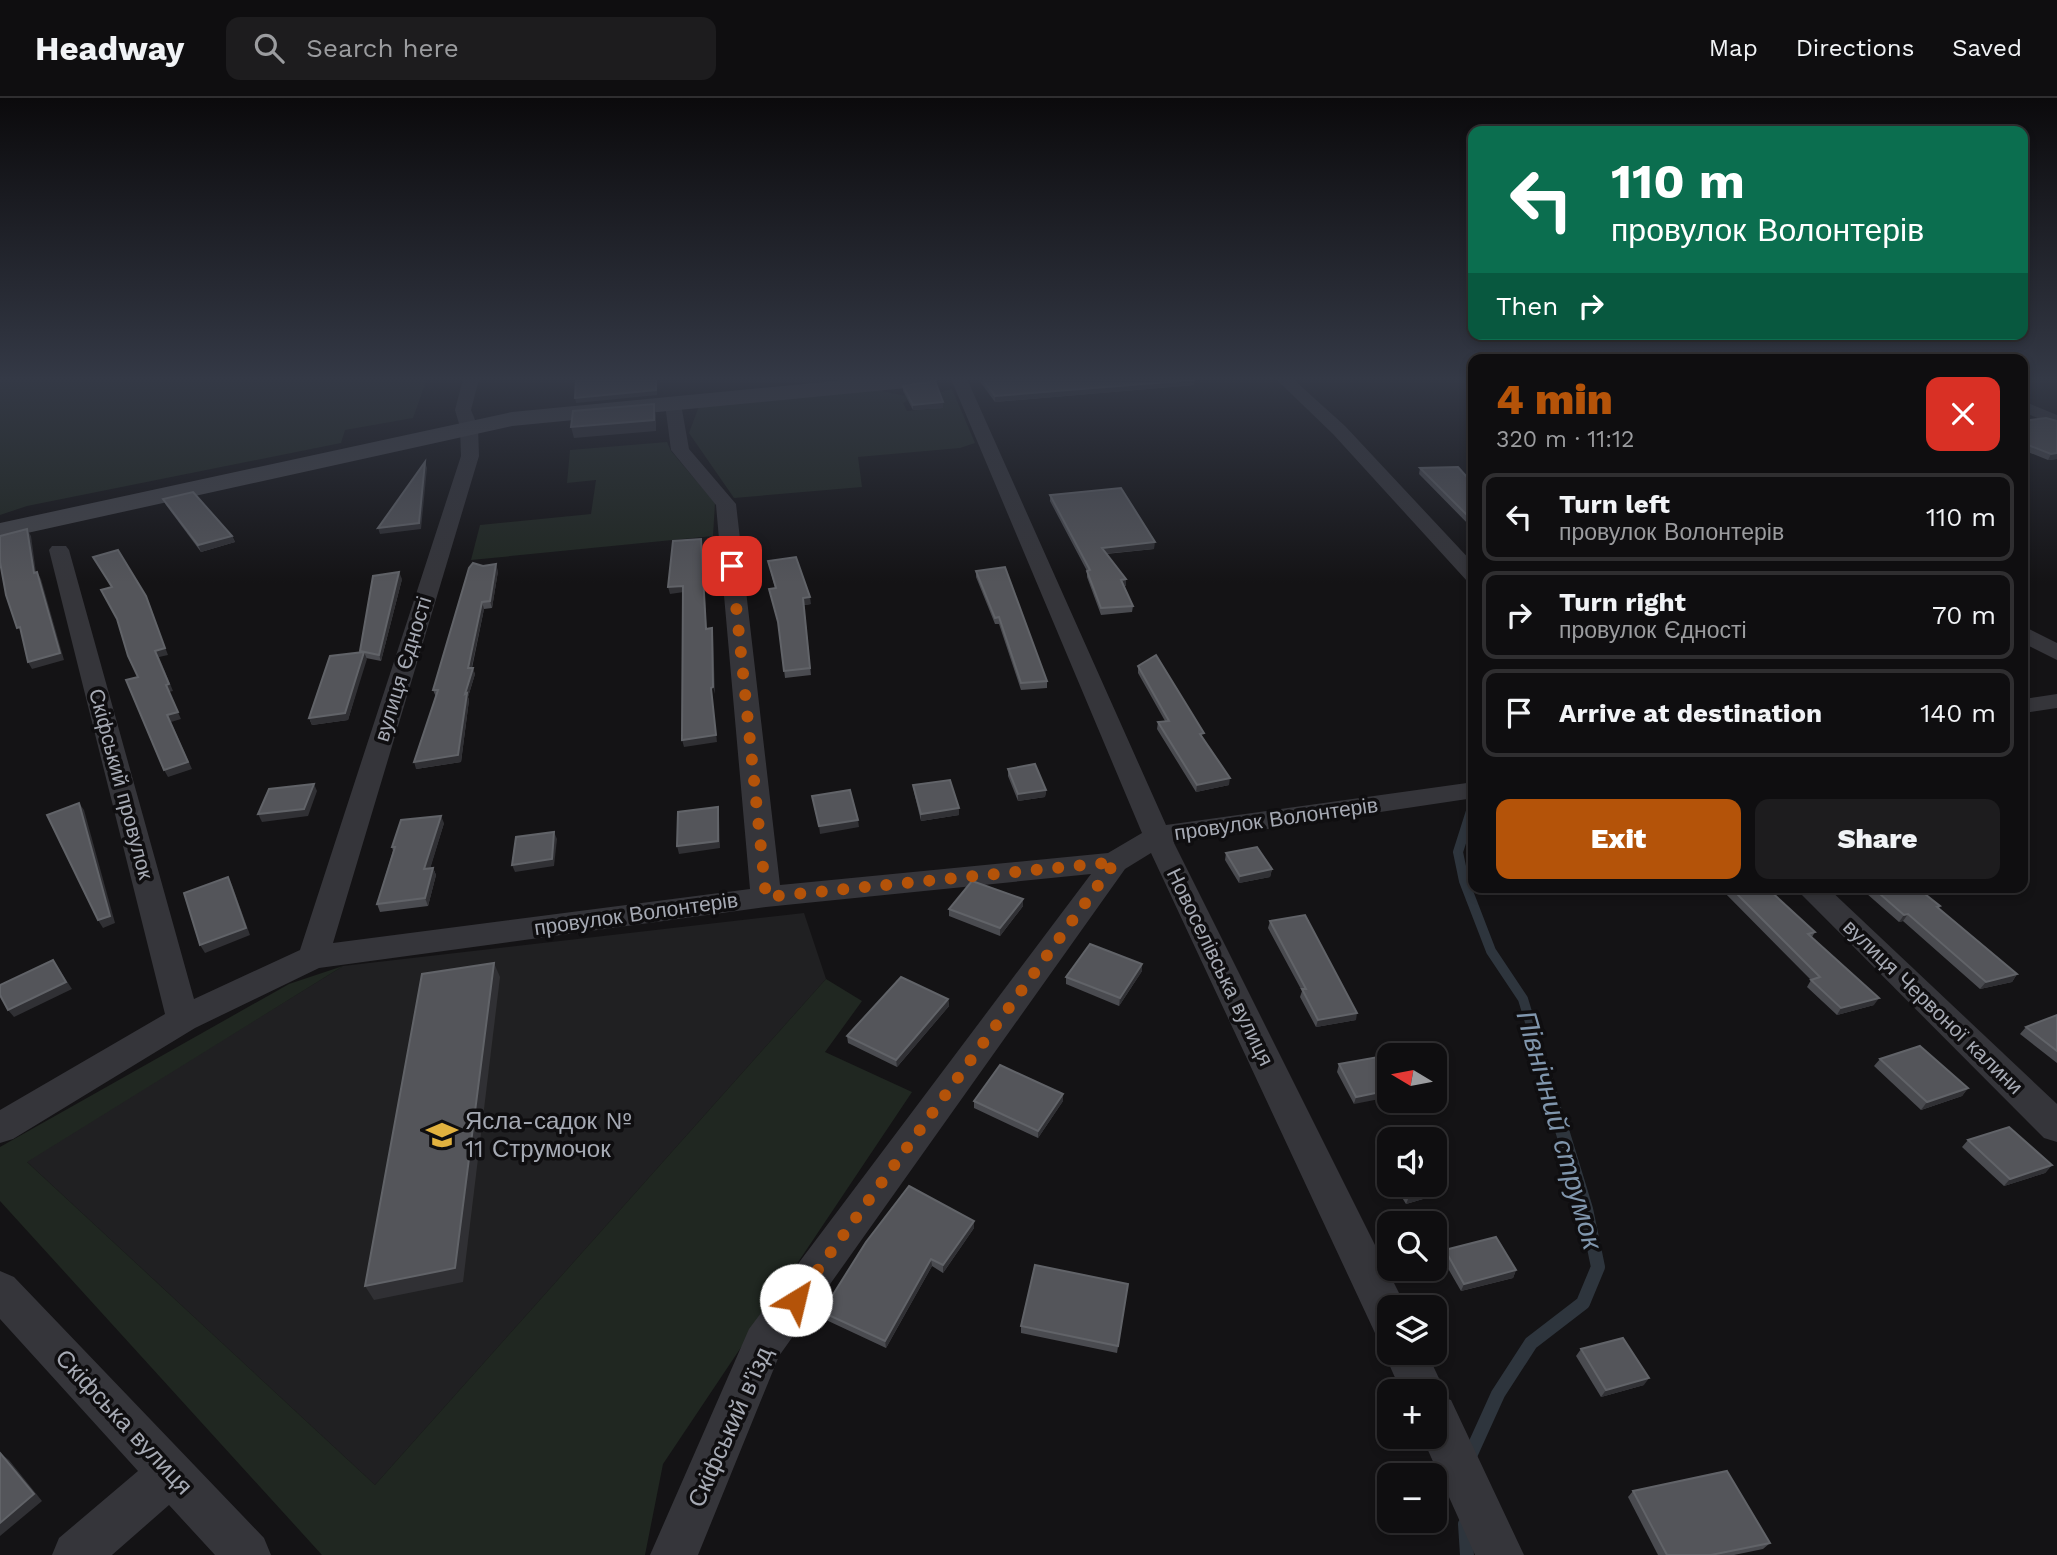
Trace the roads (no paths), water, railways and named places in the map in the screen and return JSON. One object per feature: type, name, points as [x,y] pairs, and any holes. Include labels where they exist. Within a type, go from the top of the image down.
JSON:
[{"type":"street","points":[[0,531],[379,447]]},
{"type":"street","name":"вулиця Єдності","points":[[313,957],[470,456],[470,447]]},
{"type":"street","points":[[680,447],[726,504],[766,897]]},
{"type":"street","name":"Новоселівська вулиця","points":[[988,447],[1157,836],[1378,1295]]},
{"type":"street","points":[[1355,447],[1468,570]]},
{"type":"street","name":"Скіфський провулок","points":[[59,550],[183,1019]]},
{"type":"street","points":[[2028,636],[2057,653]]},
{"type":"street","points":[[2028,705],[2057,701]]},
{"type":"street","name":"провулок Волонтерів","points":[[0,1128],[183,1019],[313,957],[766,897],[1115,862],[1157,836],[1468,791]]},
{"type":"street","name":"Скіфський в'їзд","points":[[674,1555],[764,1343],[1115,862]]},
{"type":"street","name":"вулиця Червоної калини","points":[[1814,893],[2057,1127]]},
{"type":"street","name":"Скіфська вулиця","points":[[0,1290],[247,1555]]},
{"type":"street","points":[[1447,1442],[1500,1555]]},
{"type":"street","points":[[76,1555],[171,1473]]},
{"type":"waterway","name":"Північний струмок","points":[[1468,821],[1458,852],[1468,891]]},
{"type":"waterway","name":"Північний струмок","points":[[1469,893],[1491,951],[1523,999],[1563,1131]]},
{"type":"waterway","name":"Північний струмок","points":[[1469,1458],[1498,1394],[1531,1343],[1583,1303],[1598,1267],[1586,1209],[1562,1130]]},
{"type":"waterway","name":"Північний струмок","points":[[1465,1524],[1467,1555]]},
{"type":"place","name":"Ясла-садок № 11 Струмочок","points":[[442,1135]]}]
